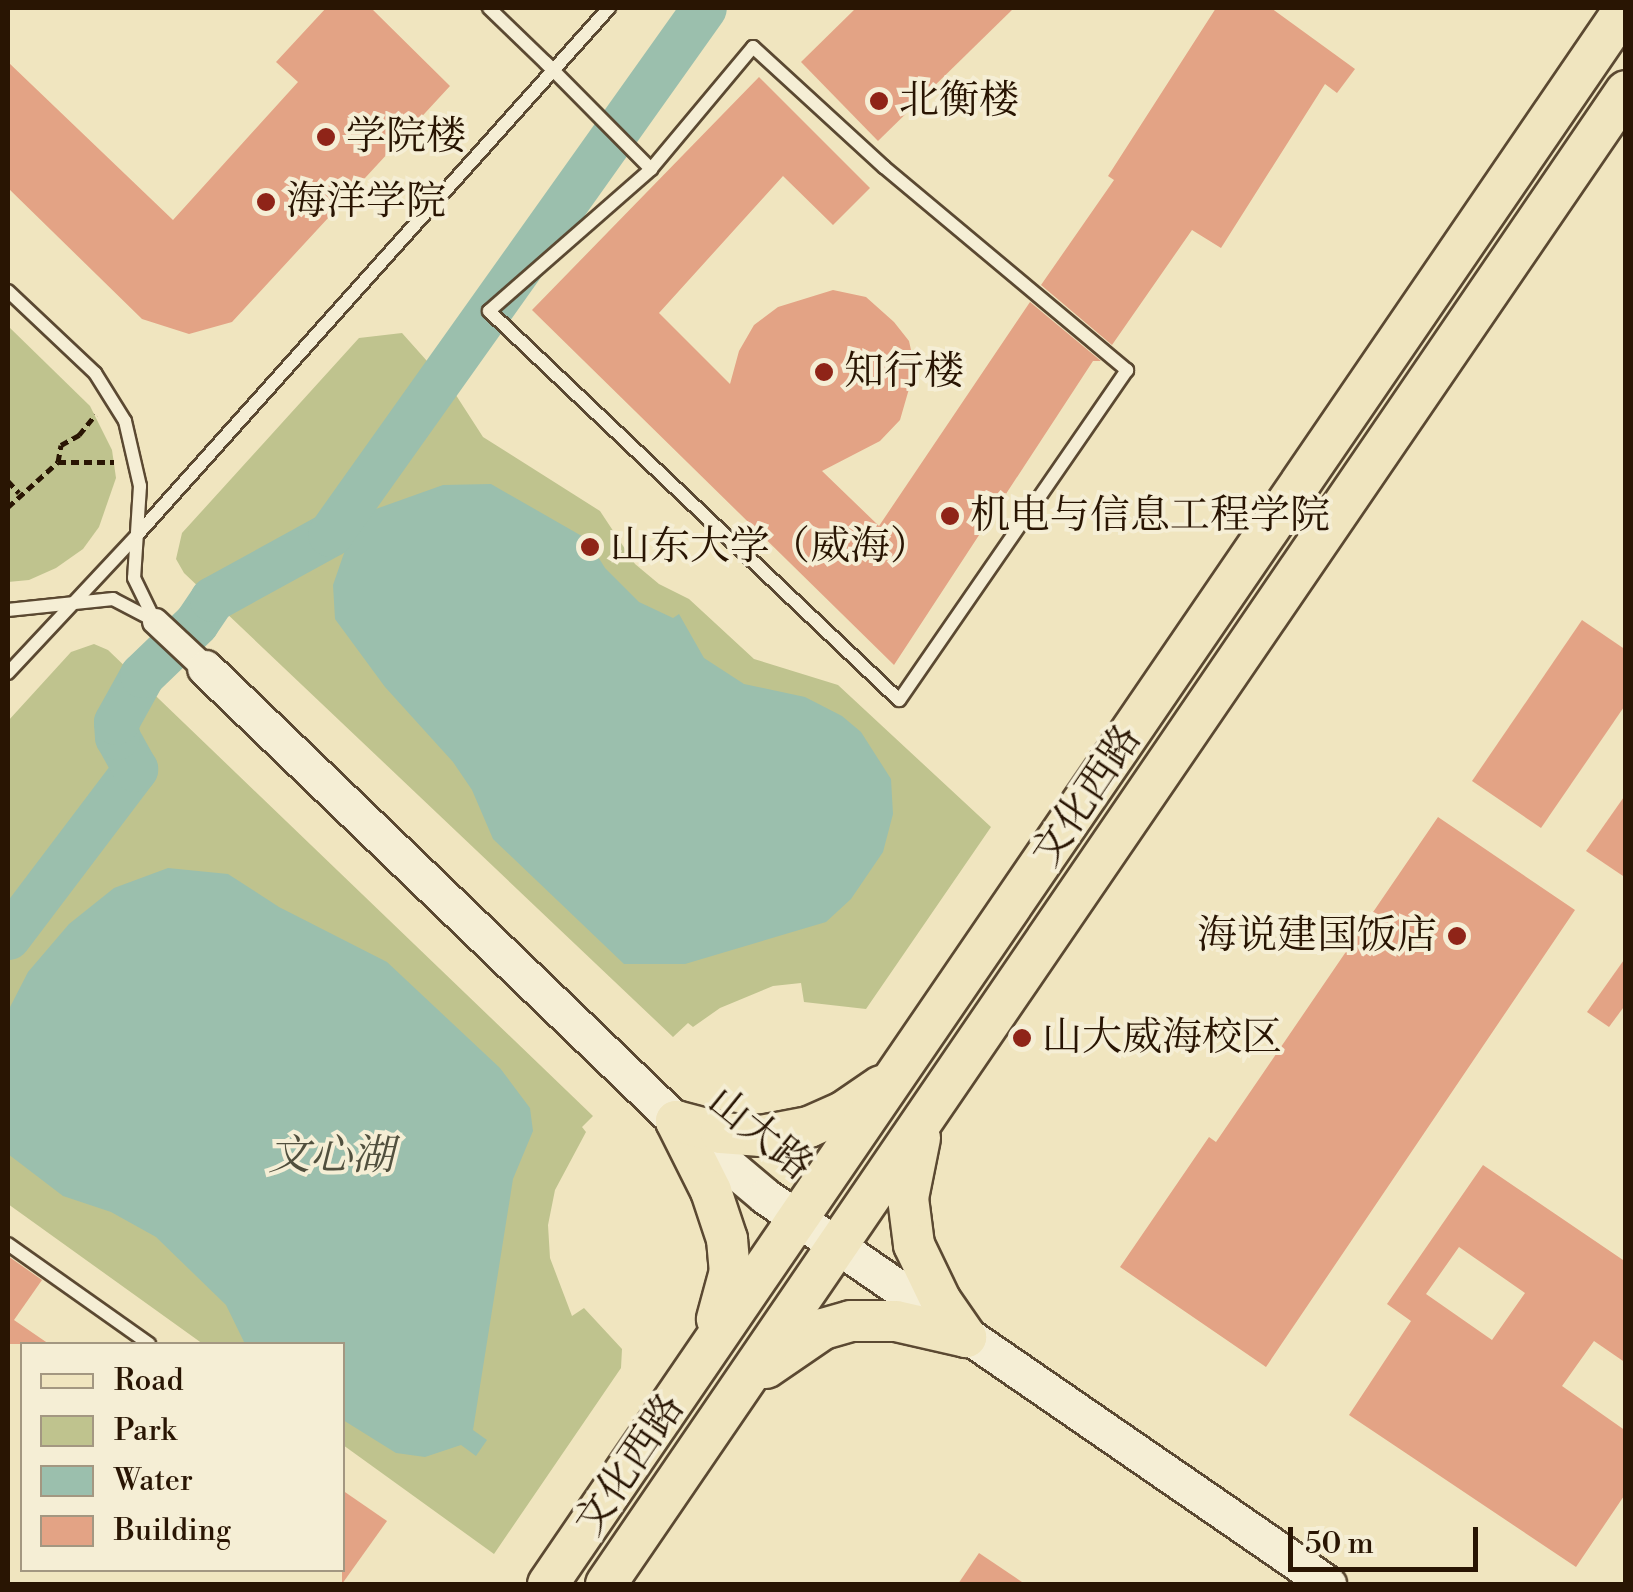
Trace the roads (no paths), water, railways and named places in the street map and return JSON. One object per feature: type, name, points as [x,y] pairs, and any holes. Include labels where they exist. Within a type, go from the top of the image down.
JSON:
[{"type":"main road","name":"文化西路","points":[[548,1584],[1625,8]]},
{"type":"main road","name":"文化西路","points":[[606,1584],[1626,91]]},
{"type":"main road","name":"山大路","points":[[205,668],[676,1122],[835,1248],[1328,1584]]},
{"type":"main road","points":[[676,1122],[722,1133],[761,1136],[809,1127],[843,1112],[897,1075]]},
{"type":"main road","points":[[940,1094],[919,1138],[908,1198],[914,1245],[941,1301],[966,1338]]},
{"type":"main road","points":[[676,1122],[722,1218],[730,1272],[721,1311],[684,1386]]},
{"type":"main road","points":[[718,1419],[768,1365],[823,1329],[851,1321],[896,1321],[966,1338]]},
{"type":"street","points":[[156,622],[205,668]]},
{"type":"lane","points":[[489,8],[652,168]]},
{"type":"lane","points":[[8,673],[138,534],[549,66],[610,8]]},
{"type":"lane","points":[[753,47],[884,167],[1128,370],[899,700],[489,311],[652,168],[753,47]]},
{"type":"lane","points":[[8,291],[95,372],[125,421],[140,486],[134,578],[156,622]]},
{"type":"lane","points":[[24,611],[68,594],[104,569],[126,537],[140,486]]},
{"type":"lane","points":[[8,610],[24,611],[76,600],[114,600],[156,622]]},
{"type":"lane","points":[[8,1244],[146,1342]]},
{"type":"water","points":[[491,484],[587,539],[605,568],[639,602],[673,618],[679,614],[704,658],[744,684],[805,697],[842,716],[861,732],[891,779],[893,814],[883,852],[851,899],[826,922],[685,964],[624,964],[493,839],[472,790],[453,762],[385,687],[335,619],[333,585],[352,530],[373,510],[443,485]]},
{"type":"water","name":"文心湖","points":[[168,868],[228,874],[279,907],[387,962],[500,1068],[530,1108],[533,1131],[513,1179],[473,1430],[487,1440],[476,1456],[461,1445],[425,1457],[396,1453],[345,1421],[345,1342],[244,1342],[226,1305],[156,1237],[111,1212],[63,1196],[8,1154],[8,1011],[28,972],[69,924],[114,888]]},
{"type":"waterway","points":[[8,937],[135,769],[117,737],[116,722],[142,675],[196,623],[212,599],[330,534],[704,8]]},
{"type":"place","name":"北衡楼","points":[[879,101]]},
{"type":"place","name":"学院楼","points":[[326,137]]},
{"type":"place","name":"海洋学院","points":[[266,202]]},
{"type":"place","name":"知行楼","points":[[824,372]]},
{"type":"place","name":"机电与信息工程学院","points":[[950,516]]},
{"type":"place","name":"山东大学（威海）","points":[[590,547]]},
{"type":"place","name":"海说建国饭店","points":[[1457,936]]},
{"type":"place","name":"山大威海校区","points":[[1022,1038]]}]
